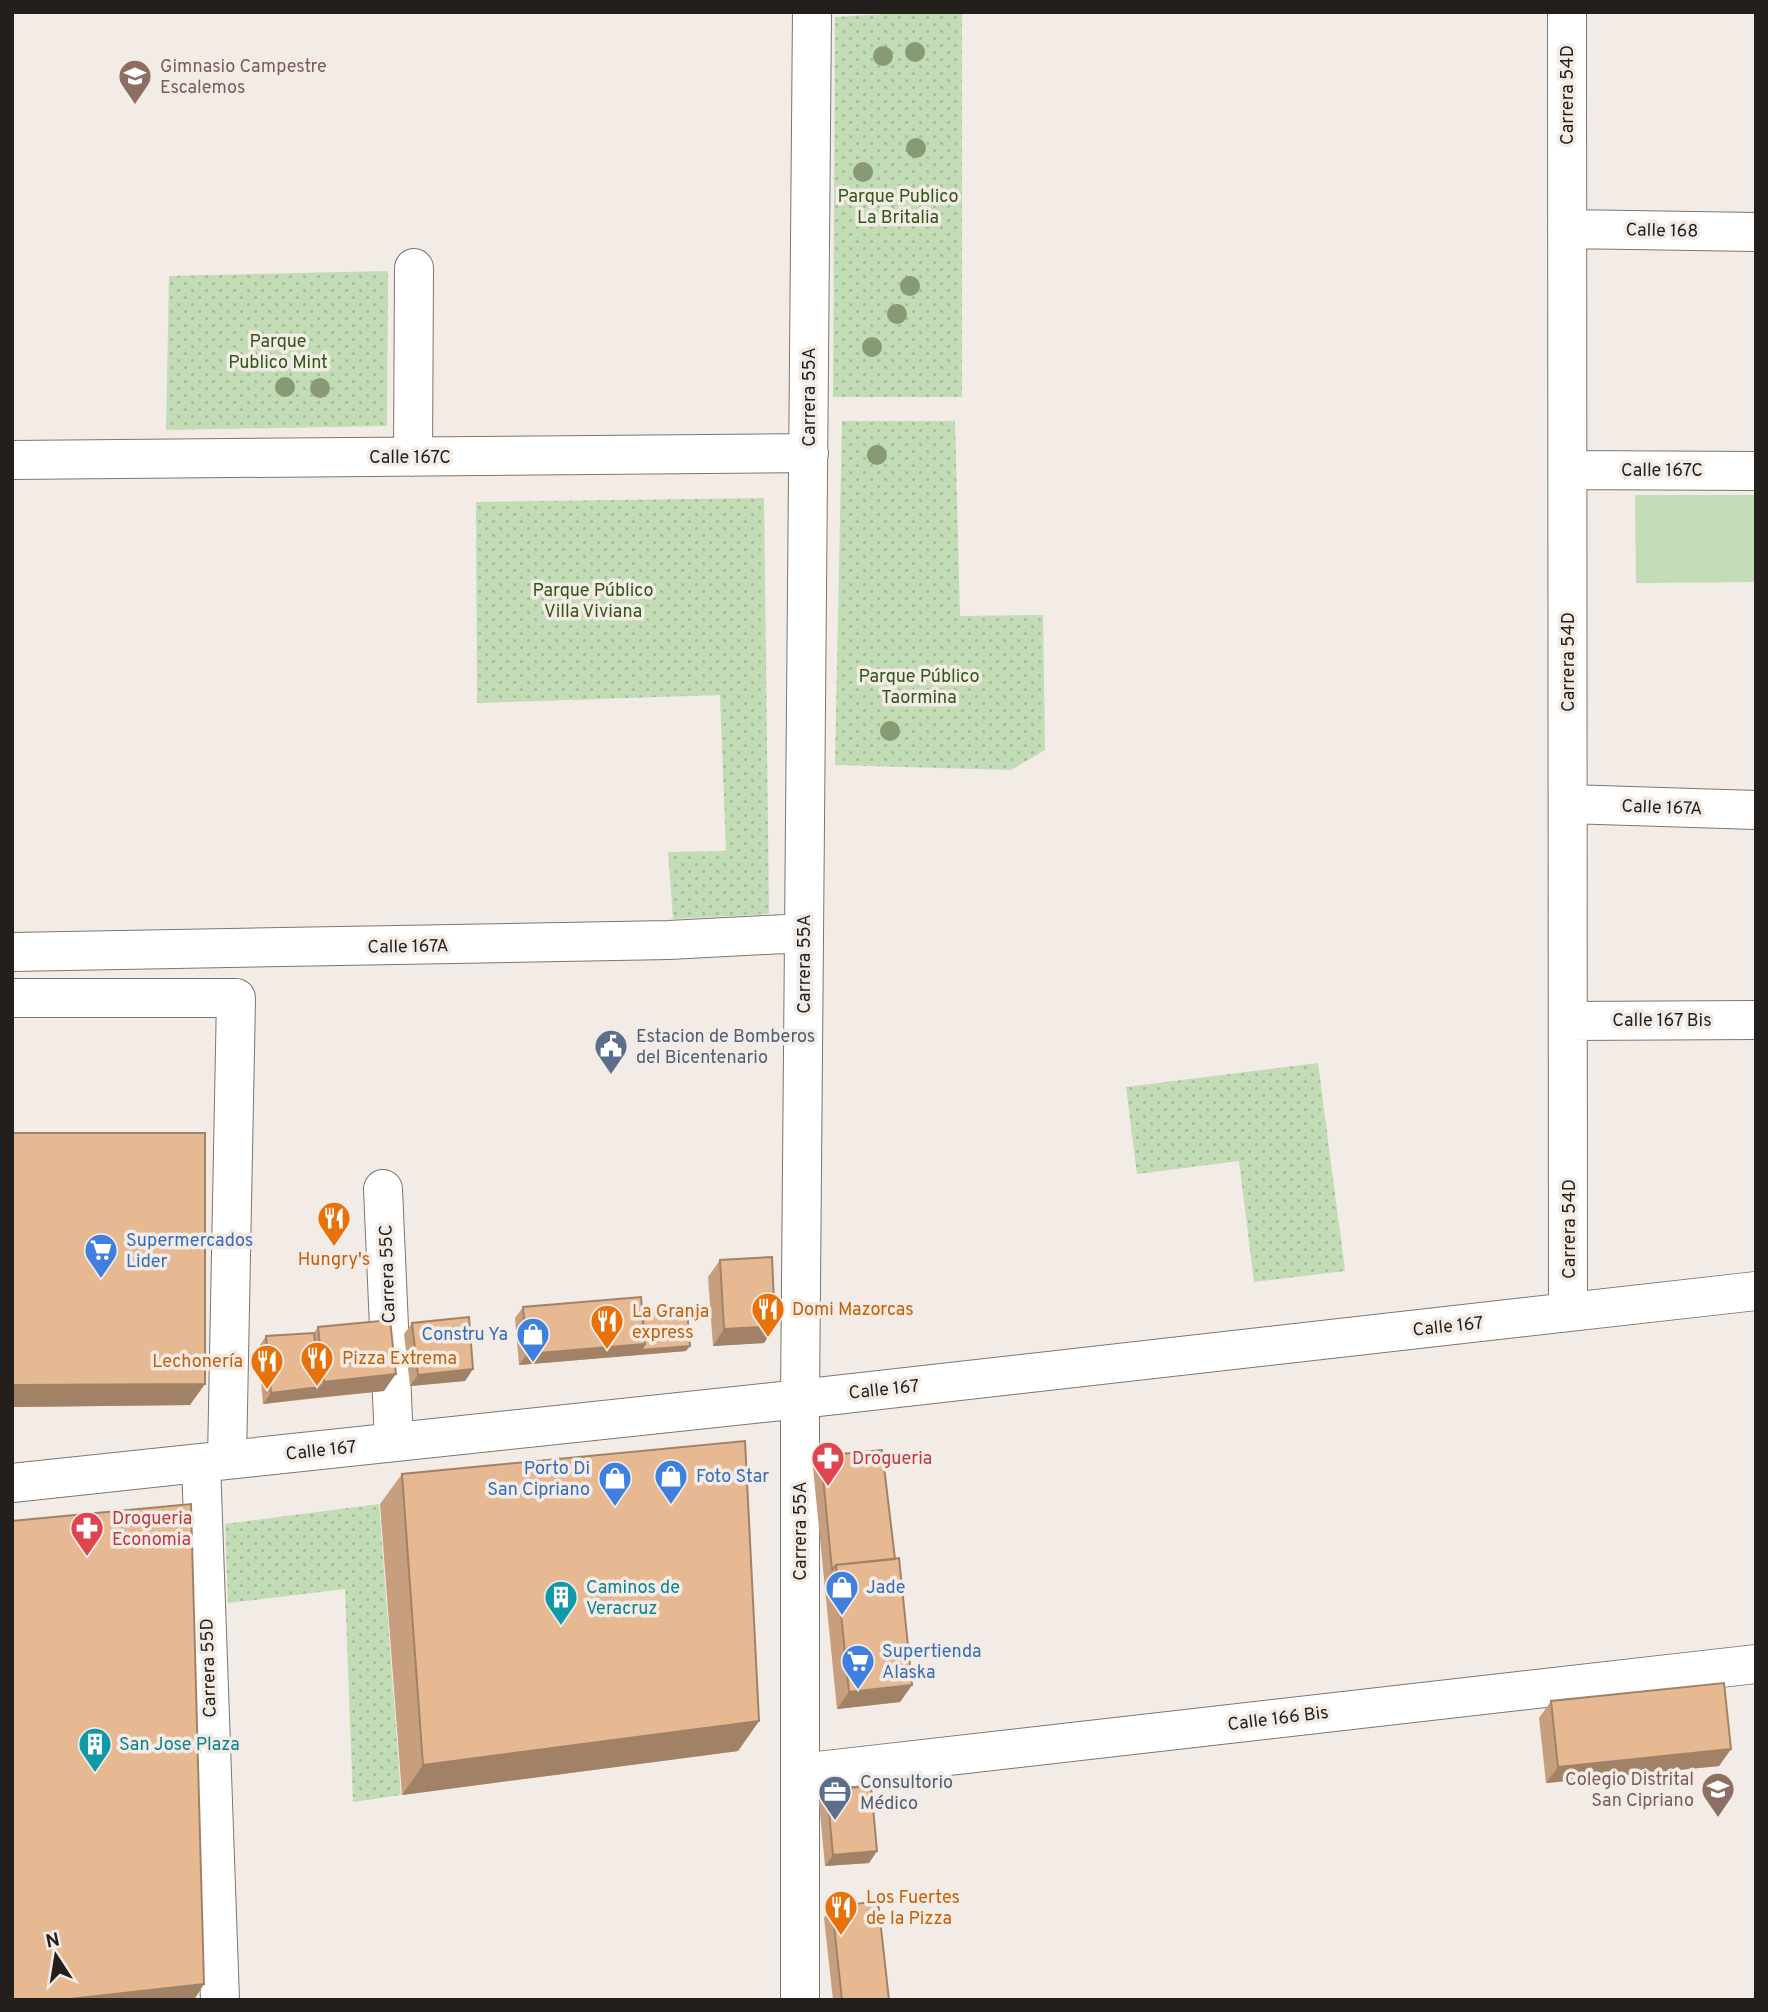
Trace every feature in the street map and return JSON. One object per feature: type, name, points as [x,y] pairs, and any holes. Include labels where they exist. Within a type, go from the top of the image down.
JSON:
[{"type":"street","name":"Carrera 55A","points":[[800,2000],[800,1399],[812,12]]},
{"type":"street","name":"Carrera 54D","points":[[1567,12],[1569,1312]]},
{"type":"street","name":"Calle 168","points":[[1567,229],[1756,232]]},
{"type":"street","points":[[413,457],[414,268]]},
{"type":"street","name":"Calle 167C","points":[[12,460],[809,453]]},
{"type":"street","name":"Calle 167C","points":[[1568,470],[1756,471]]},
{"type":"street","name":"Calle 167A","points":[[1568,804],[1756,810]]},
{"type":"street","name":"Calle 167A","points":[[12,952],[440,945],[804,933]]},
{"type":"street","name":"Carrera 55D","points":[[12,998],[236,999],[214,1462],[220,2000]]},
{"type":"street","name":"Calle 167 Bis","points":[[1569,1021],[1756,1020]]},
{"type":"street","name":"Carrera 55C","points":[[383,1189],[394,1443]]},
{"type":"street","name":"Calle 167","points":[[12,1483],[800,1399],[1756,1291]]},
{"type":"street","name":"Calle 166 Bis","points":[[800,1773],[1756,1664]]},
{"type":"green space","name":"Parque Publico La Britalia","points":[[962,12],[962,397],[833,397],[835,17]]},
{"type":"green space","name":"Parque Publico Mint","points":[[388,271],[387,426],[166,430],[169,276]]},
{"type":"green space","name":"Parque Público Taormina","points":[[842,421],[955,421],[960,616],[1043,615],[1045,750],[1011,770],[835,765]]},
{"type":"green space","points":[[1635,495],[1756,495],[1756,582],[1636,583]]},
{"type":"green space","name":"Parque Público Villa Viviana","points":[[764,498],[769,914],[673,919],[668,852],[726,851],[720,695],[477,703],[476,502]]},
{"type":"green space","points":[[1318,1063],[1345,1271],[1254,1282],[1239,1161],[1137,1174],[1126,1087]]},
{"type":"green space","points":[[379,1504],[401,1795],[353,1802],[345,1589],[228,1603],[225,1524]]},
{"type":"building","name":"Supermercados Lider","points":[[13,1133],[205,1133],[205,1384],[13,1385]]},
{"type":"building","points":[[772,1257],[775,1326],[724,1329],[720,1260]]},
{"type":"building","points":[[641,1297],[645,1344],[527,1354],[523,1307]]},
{"type":"building","points":[[687,1310],[690,1346],[641,1350],[645,1344],[642,1315]]},
{"type":"building","points":[[469,1317],[473,1369],[418,1375],[412,1323]]},
{"type":"building","points":[[390,1320],[396,1374],[324,1382],[318,1327]]},
{"type":"building","points":[[314,1333],[320,1387],[271,1393],[266,1336]]},
{"type":"building","name":"Caminos de Veracruz","points":[[745,1441],[759,1721],[423,1765],[402,1474]]},
{"type":"building","points":[[882,1450],[895,1559],[836,1565],[832,1570],[821,1456]]},
{"type":"building","name":"San Jose Plaza","points":[[191,1504],[204,1984],[61,2000],[12,2000],[12,1521]]},
{"type":"building","points":[[899,1558],[912,1685],[849,1692],[836,1565]]},
{"type":"building","points":[[1724,1683],[1731,1749],[1558,1767],[1551,1701]]},
{"type":"building","points":[[871,1786],[877,1851],[833,1855],[827,1790]]},
{"type":"building","points":[[878,1901],[889,2000],[842,2000],[832,1907]]},
{"type":"place","name":"Gimnasio Campestre Escalemos","points":[[135,106]]},
{"type":"place","name":"Estacion de Bomberos del Bicentenario","points":[[611,1076]]},
{"type":"place","name":"Hungry's","points":[[334,1248]]},
{"type":"place","name":"Supermercados Lider","points":[[101,1280]]},
{"type":"place","name":"Domi Mazorcas","points":[[768,1339]]},
{"type":"place","name":"La Granja express","points":[[607,1351]]},
{"type":"place","name":"Constru Ya","points":[[533,1364]]},
{"type":"place","name":"Pizza Extrema","points":[[317,1388]]},
{"type":"place","name":"Lechonería","points":[[267,1391]]},
{"type":"place","name":"Drogueria","points":[[828,1488]]},
{"type":"place","name":"Foto Star","points":[[671,1506]]},
{"type":"place","name":"Porto Di San Cipriano","points":[[615,1508]]},
{"type":"place","name":"Drogueria Economia","points":[[87,1558]]},
{"type":"place","name":"Jade","points":[[842,1617]]},
{"type":"place","name":"Caminos de Veracruz","points":[[561,1627]]},
{"type":"place","name":"Supertienda Alaska","points":[[858,1691]]},
{"type":"place","name":"San Jose Plaza","points":[[95,1774]]},
{"type":"place","name":"Colegio Distrital San Cipriano","points":[[1718,1819]]},
{"type":"place","name":"Consultorio Médico","points":[[835,1822]]},
{"type":"place","name":"Los Fuertes de la Pizza","points":[[841,1937]]}]
